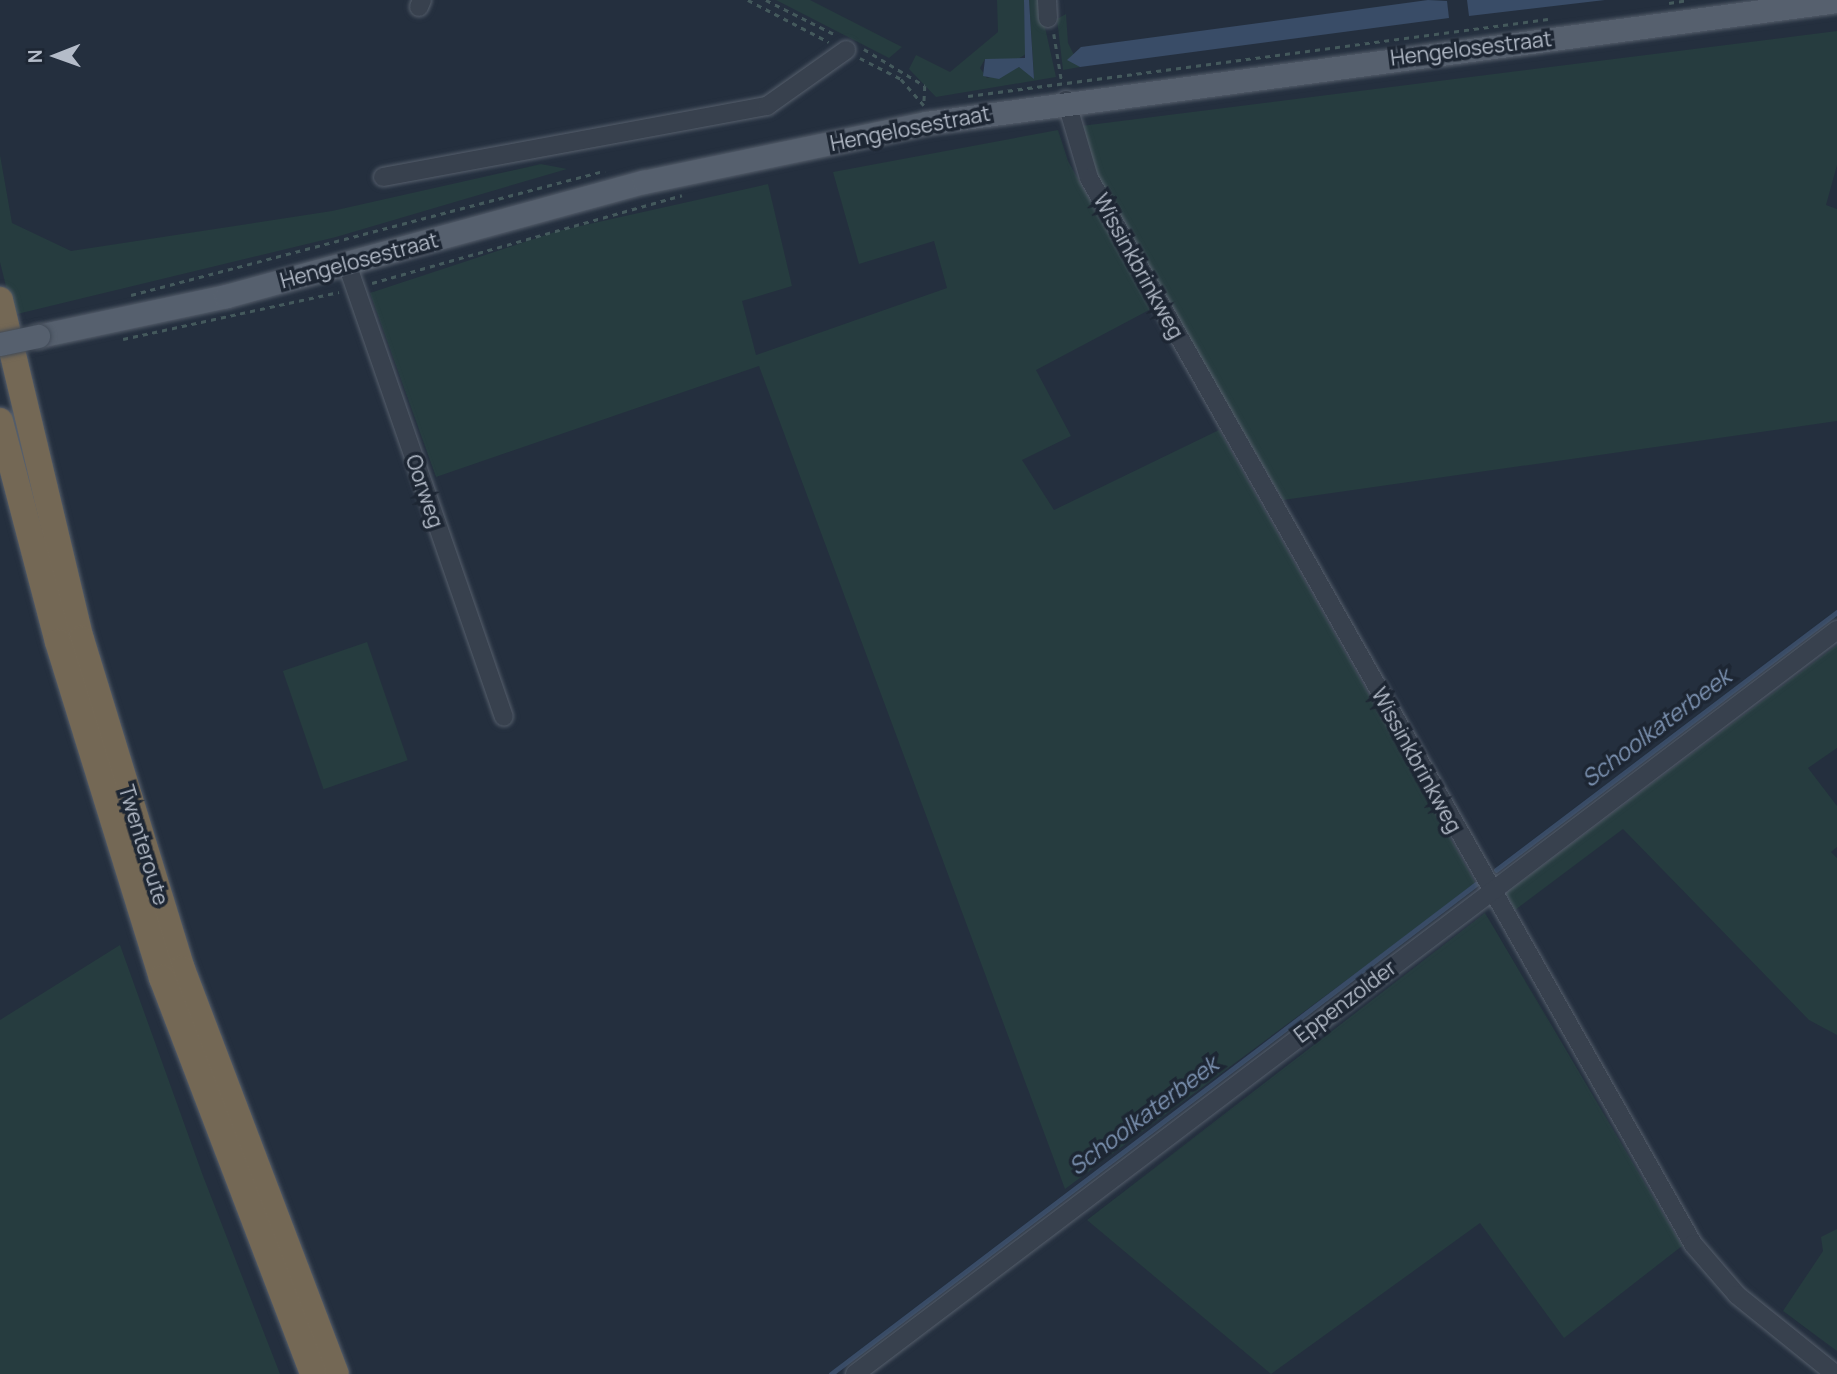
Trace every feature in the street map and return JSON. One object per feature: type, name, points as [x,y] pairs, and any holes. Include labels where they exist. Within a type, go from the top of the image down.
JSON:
[{"type":"highway","name":"Twenteroute","points":[[0,300],[78,626],[178,956],[336,1374]]},
{"type":"highway","name":"Twenteroute","points":[[0,421],[73,693],[162,978],[313,1374]]},
{"type":"main road","name":"Hengelosestraat","points":[[0,344],[347,264],[644,182],[1064,91],[1492,46],[1837,1]]},
{"type":"street","points":[[383,177],[767,106],[846,50]]},
{"type":"street","name":"Wissinkbrinkweg","points":[[1064,91],[1089,178],[1490,890],[1693,1244],[1737,1295],[1835,1374]]},
{"type":"street","name":"Oorweg","points":[[347,264],[503,717]]},
{"type":"street","name":"Eppenzolder","points":[[855,1374],[1490,890],[1837,630]]},
{"type":"path","points":[[1656,5],[1687,0]]},
{"type":"path","points":[[1048,9],[1064,91]]},
{"type":"path","name":"Hengelosestraat","points":[[1064,91],[1560,17]]},
{"type":"path","name":"Hengelosestraat","points":[[109,340],[356,289],[687,194]]},
{"type":"green space","points":[[776,0],[810,0],[902,47],[889,58]]},
{"type":"green space","points":[[997,0],[1024,0],[1026,54],[1013,62],[985,59],[980,68],[987,78],[1019,67],[1034,77],[1029,0],[1039,0],[1056,77],[936,97],[909,69],[916,55],[950,72],[998,32]]},
{"type":"green space","points":[[1066,14],[1068,43],[1080,67],[1063,70],[1057,19]]},
{"type":"green space","points":[[1837,31],[1837,165],[1826,205],[1837,209],[1837,421],[1283,500],[1090,168],[1081,126]]},
{"type":"green space","points":[[1058,130],[1068,161],[1151,309],[1036,370],[1071,436],[1022,460],[1054,510],[1219,430],[1476,884],[1065,1189],[759,366],[436,477],[370,293],[558,231],[768,184],[792,286],[742,301],[756,355],[947,288],[934,241],[859,264],[833,172]]},
{"type":"green space","points":[[0,155],[12,223],[71,251],[332,211],[541,164],[567,169],[336,237],[13,315],[0,262]]},
{"type":"green space","points":[[367,642],[408,760],[324,789],[283,671]]},
{"type":"green space","points":[[1837,645],[1837,748],[1808,768],[1837,806],[1837,847],[1831,852],[1837,858],[1837,1035],[1809,1020],[1623,829],[1515,910],[1506,893]]},
{"type":"green space","points":[[1485,913],[1682,1246],[1564,1338],[1480,1223],[1271,1374],[1087,1220]]},
{"type":"green space","points":[[120,945],[203,1176],[280,1374],[0,1374],[0,1020]]},
{"type":"green space","points":[[1837,1229],[1837,1351],[1783,1311],[1823,1251],[1821,1237]]},
{"type":"water","points":[[1024,0],[1029,0],[1034,79],[1019,67],[999,79],[983,76],[985,59],[1025,58]]},
{"type":"water","points":[[1428,0],[1447,1],[1449,18],[1080,67],[1067,60],[1081,47]]},
{"type":"water","points":[[1467,0],[1605,0],[1469,16]]},
{"type":"waterway","name":"Schoolkaterbeek","points":[[1496,870],[1837,612]]},
{"type":"waterway","name":"Schoolkaterbeek","points":[[831,1374],[1476,884]]}]
